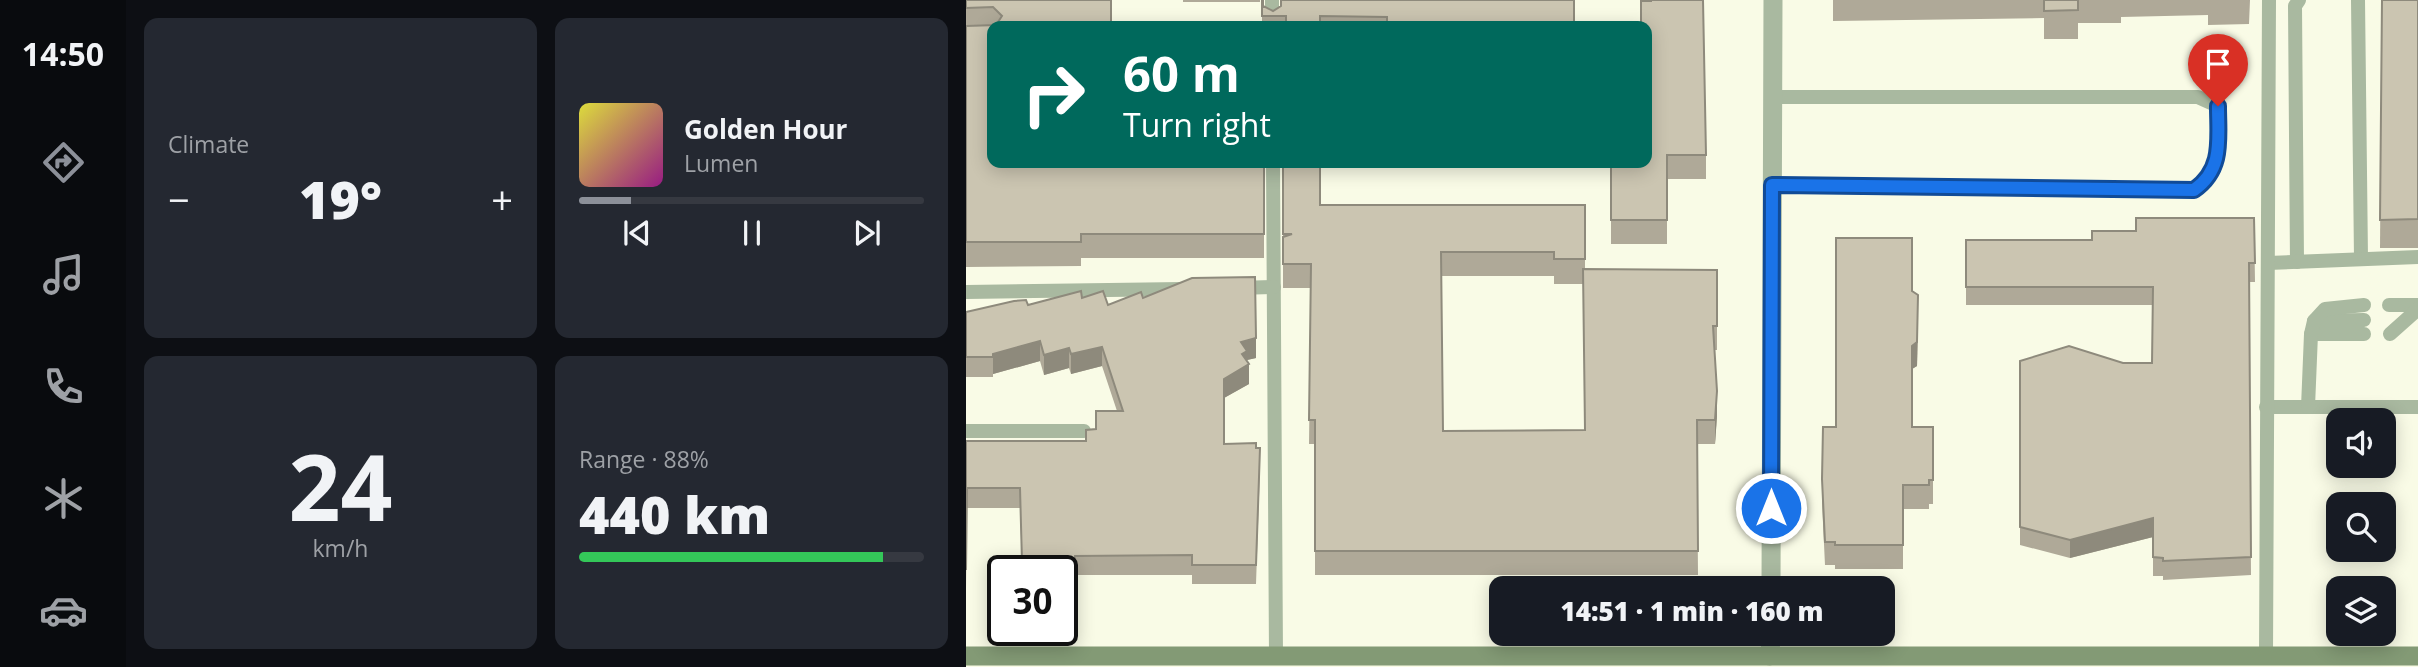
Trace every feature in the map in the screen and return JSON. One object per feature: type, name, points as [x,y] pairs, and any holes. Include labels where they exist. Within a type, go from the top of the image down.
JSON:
[{"type":"main road","points":[[966,656],[2418,656]]},
{"type":"street","points":[[1771,576],[1773,0]]},
{"type":"street","points":[[1770,646],[1770,656]]},
{"type":"lane","points":[[1272,0],[1272,21]]},
{"type":"lane","points":[[2266,656],[2269,0]]},
{"type":"lane","points":[[2297,262],[2295,6],[2299,0]]},
{"type":"lane","points":[[2358,0],[2361,258]]},
{"type":"lane","points":[[1772,97],[2198,97],[2218,106],[2218,160],[2207,181],[2194,190],[1772,185]]},
{"type":"lane","points":[[1273,168],[1276,656]]},
{"type":"lane","points":[[2268,262],[2418,257]]},
{"type":"lane","points":[[1226,288],[1273,287]]},
{"type":"lane","points":[[966,292],[1199,289]]},
{"type":"lane","points":[[2308,407],[2313,327],[2325,309],[2364,320],[2313,327]]},
{"type":"lane","points":[[2414,311],[2389,320],[2414,311]]},
{"type":"lane","points":[[2266,407],[2418,407]]},
{"type":"lane","points":[[966,431],[1084,430]]},
{"type":"building","points":[[966,0],[1111,0],[1111,21],[999,21],[1002,16],[993,7],[966,8]]},
{"type":"building","points":[[1262,0],[1263,6],[1273,11],[1281,6],[1281,0],[1574,0],[1574,21],[1387,21],[1387,17],[1320,16],[1320,21],[1286,21],[1286,16],[1262,16]]},
{"type":"building","points":[[1703,0],[1706,155],[1667,155],[1667,220],[1611,220],[1611,168],[1652,168],[1652,21],[1641,21],[1641,1]]},
{"type":"building","points":[[2044,0],[2078,0],[2078,10],[2044,11]]},
{"type":"building","points":[[2382,0],[2418,0],[2418,219],[2380,220]]},
{"type":"building","points":[[987,25],[987,168],[1264,168],[1264,234],[1081,234],[1081,242],[966,242],[966,26]]},
{"type":"building","points":[[1283,168],[1320,168],[1320,205],[1585,205],[1585,259],[1554,259],[1554,252],[1441,252],[1443,431],[1585,430],[1583,269],[1717,270],[1717,326],[1713,326],[1717,391],[1715,420],[1697,420],[1698,551],[1315,551],[1315,420],[1309,420],[1311,264],[1283,264],[1283,237],[1292,234],[1283,234]]},
{"type":"building","points":[[2136,218],[2254,218],[2255,263],[2249,263],[2251,557],[2163,561],[2163,558],[2153,557],[2153,518],[2070,540],[2020,527],[2020,361],[2069,346],[2123,363],[2152,363],[2153,287],[1966,287],[1966,240],[2092,240],[2092,231],[2136,231]]},
{"type":"building","points":[[1836,238],[1912,238],[1912,291],[1918,295],[1917,342],[1912,346],[1912,427],[1933,427],[1933,480],[1929,480],[1929,485],[1903,485],[1903,545],[1835,545],[1835,542],[1825,542],[1823,427],[1836,427]]},
{"type":"building","points":[[1255,277],[1256,338],[1241,342],[1247,351],[1242,354],[1249,364],[1224,379],[1224,444],[1256,443],[1256,448],[1260,448],[1256,565],[1192,565],[1192,555],[1022,555],[1020,488],[967,488],[966,570],[966,441],[1086,441],[1086,430],[1096,429],[1096,411],[1123,411],[1102,347],[1071,354],[1069,348],[1044,355],[1040,341],[993,354],[993,357],[966,357],[966,312],[1014,301],[1026,300],[1028,305],[1081,291],[1082,298],[1103,291],[1108,305],[1141,292],[1143,298],[1192,278]]},
{"type":"route","points":[[1771,508],[1772,185],[2194,190],[2207,181],[2218,160],[2218,106]]}]
